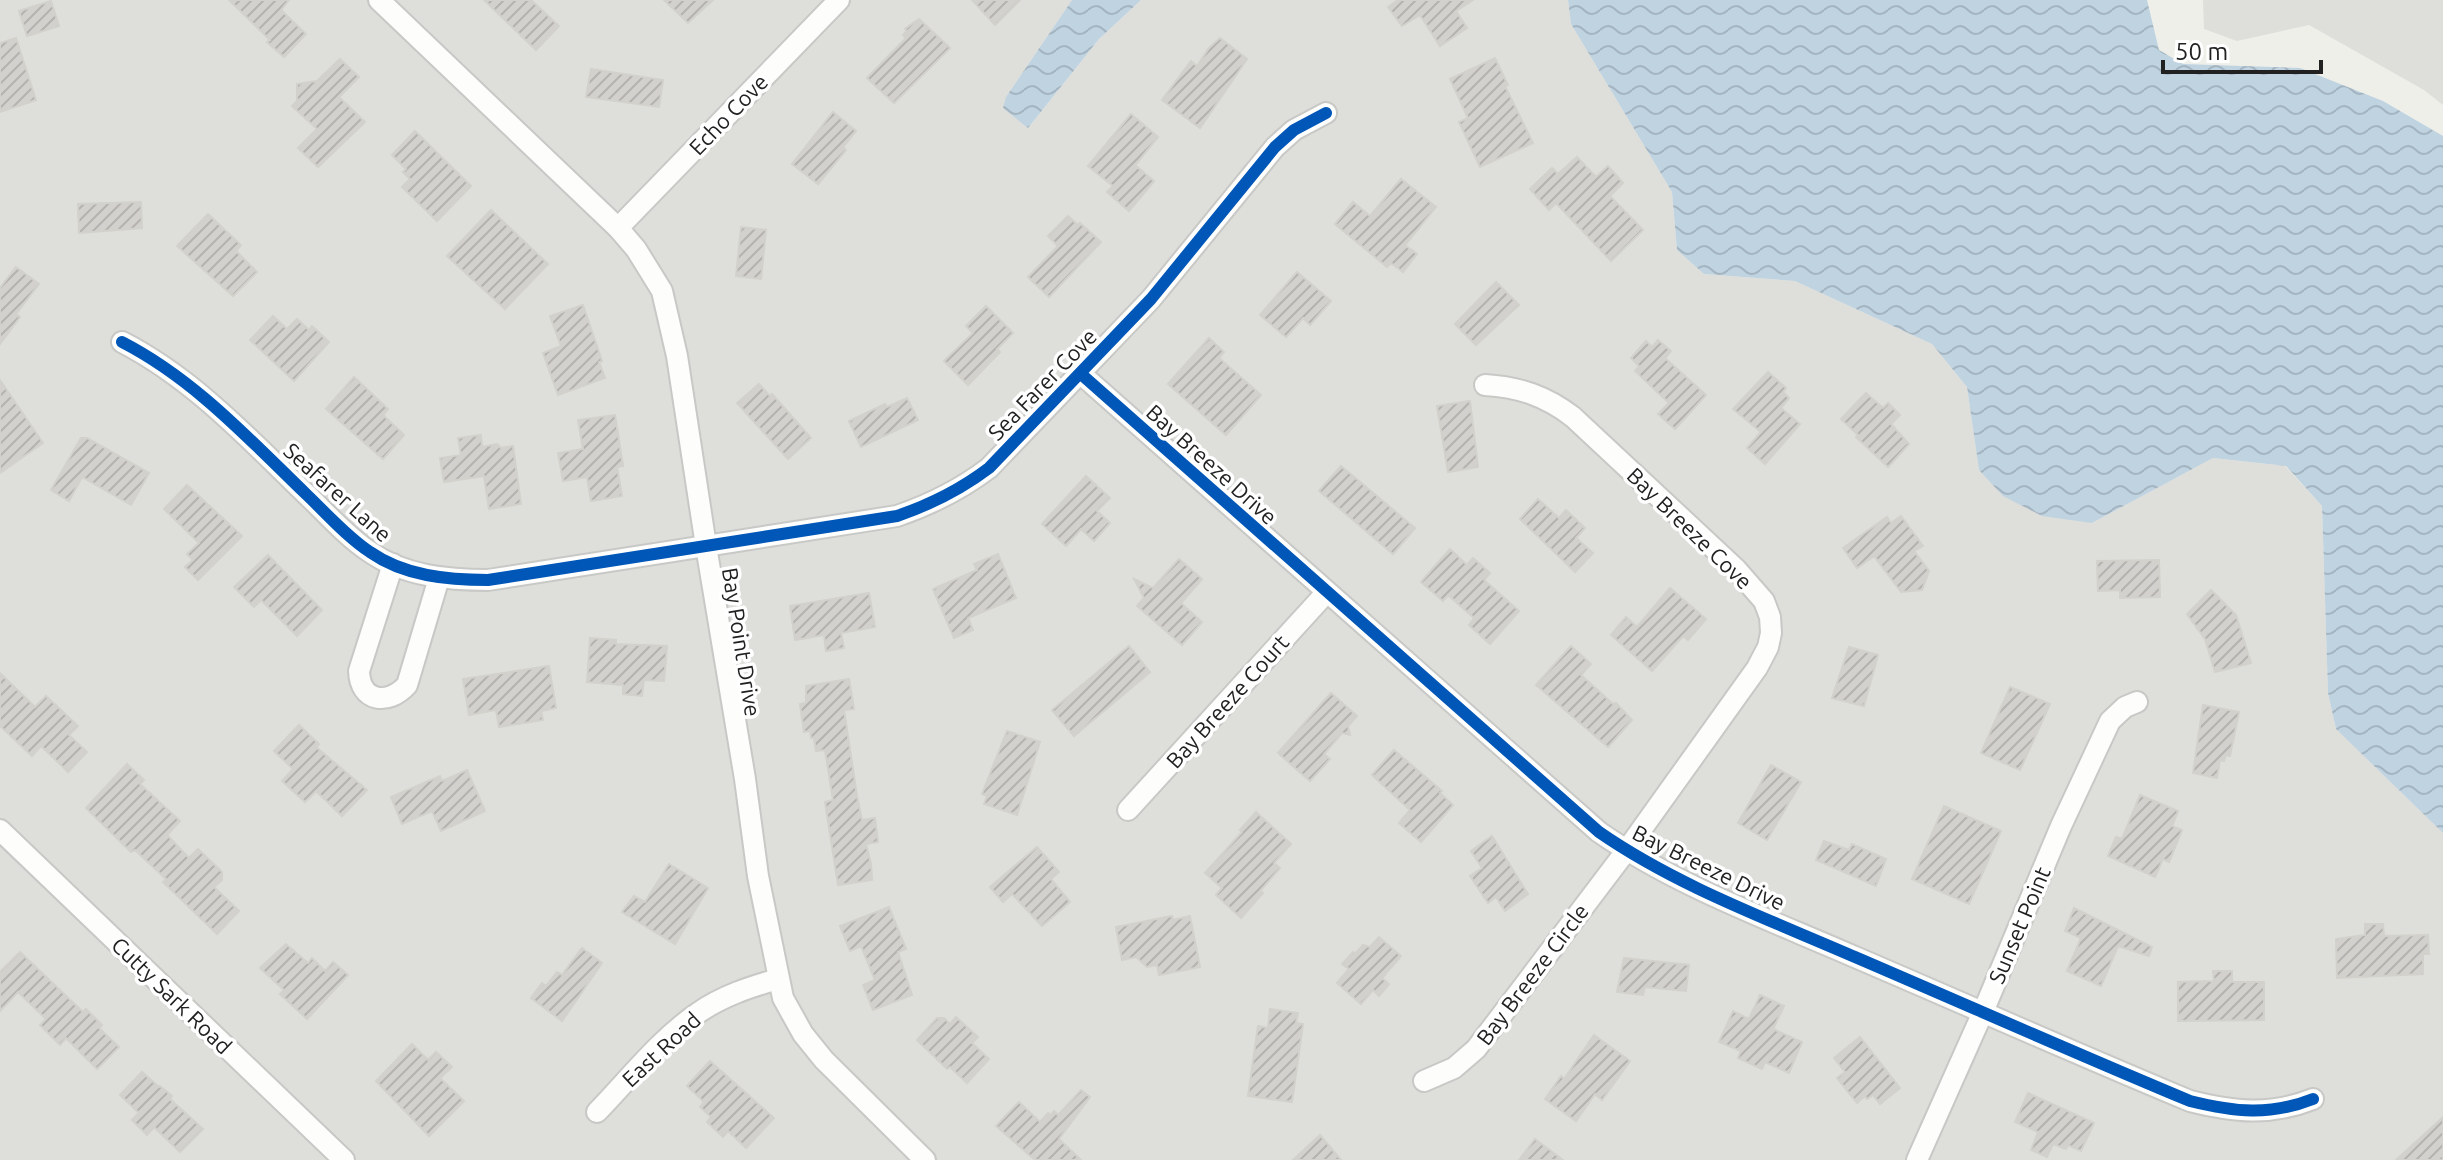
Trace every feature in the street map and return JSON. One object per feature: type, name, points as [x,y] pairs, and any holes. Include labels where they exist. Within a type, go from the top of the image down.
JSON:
[{"type":"street","name":"Bay Point Drive","points":[[379,0],[618,228],[636,249],[662,291],[677,356],[758,876],[783,998],[803,1034],[824,1060],[925,1160]]},
{"type":"street","name":"Echo Cove","points":[[618,228],[839,0]]},
{"type":"street","name":"Sea Farer Cove","points":[[706,546],[897,516],[936,503],[966,485],[989,468],[1151,299],[1275,147],[1294,130],[1326,113]]},
{"type":"street","name":"Seafarer Lane","points":[[122,342],[172,371],[225,415],[370,552],[393,564],[439,578],[488,580],[706,546]]},
{"type":"street","name":"Bay Breeze Drive","points":[[1081,374],[1599,832],[1626,851],[1657,869],[1753,913],[2190,1101],[2221,1109],[2268,1112],[2291,1108],[2313,1099]]},
{"type":"street","name":"Bay Breeze Cove","points":[[1485,385],[1507,386],[1533,393],[1558,405],[1573,417],[1736,569],[1764,601],[1770,617],[1768,647],[1757,668],[1626,851]]},
{"type":"street","name":"Seafarer Lane","points":[[393,564],[359,671],[361,686],[380,698],[389,698],[407,685],[439,578]]},
{"type":"street","name":"Bay Breeze Court","points":[[1128,810],[1326,593]]},
{"type":"street","name":"Sunset Point","points":[[1917,1160],[2061,826],[2110,721],[2125,707],[2137,702]]},
{"type":"street","name":"Cutty Sark Road","points":[[0,830],[344,1160]]},
{"type":"street","name":"Bay Breeze Circle","points":[[1424,1081],[1454,1068],[1476,1049],[1626,851]]},
{"type":"street","name":"East Road","points":[[597,1112],[680,1026],[699,1012],[743,990],[778,979]]},
{"type":"shaded area","points":[[0,0],[1072,0],[1006,97],[1028,128],[1099,39],[1141,0],[1568,0],[1571,24],[1672,192],[1677,250],[1704,274],[1795,281],[1932,344],[1967,387],[1979,470],[2092,523],[2213,458],[2285,466],[2322,506],[2328,693],[2336,729],[2443,833],[2443,1160],[0,1160]]},
{"type":"shaded area","points":[[2203,0],[2443,0],[2443,105],[2424,90],[2309,25],[2237,41],[2204,29]]},
{"type":"water","points":[[1072,0],[1141,0],[1099,39],[1028,128],[1003,108],[1006,97]]},
{"type":"water","points":[[1568,0],[2147,0],[2159,50],[2183,64],[2300,68],[2383,101],[2443,136],[2443,833],[2336,729],[2328,693],[2322,506],[2286,466],[2213,458],[2092,523],[2042,516],[2003,496],[1979,470],[1967,387],[1932,344],[1795,281],[1704,274],[1677,250],[1672,192],[1571,24]]},
{"type":"building","points":[[229,0],[289,0],[281,10],[306,34],[284,57]]},
{"type":"building","points":[[484,0],[531,0],[559,26],[536,50]]},
{"type":"building","points":[[664,0],[713,0],[688,23]]},
{"type":"building","points":[[972,0],[1020,0],[995,25]]},
{"type":"building","points":[[1398,0],[1473,0],[1456,11],[1467,28],[1440,46],[1420,15],[1402,26],[1388,7]]},
{"type":"building","points":[[51,1],[59,26],[27,36],[19,11]]},
{"type":"building","points":[[919,19],[950,48],[894,103],[867,78],[906,38],[903,35],[907,31],[905,29]]},
{"type":"building","points":[[16,38],[36,100],[0,112],[0,43]]},
{"type":"building","points":[[1220,38],[1247,59],[1200,128],[1162,100],[1191,61],[1197,66]]},
{"type":"building","points":[[1495,58],[1533,143],[1480,167],[1459,122],[1468,118],[1450,79]]},
{"type":"building","points":[[340,59],[359,77],[339,97],[365,122],[318,167],[298,148],[317,129],[292,106],[297,101],[297,84],[317,81]]},
{"type":"building","points":[[591,69],[663,80],[659,107],[586,97]]},
{"type":"building","points":[[833,112],[856,131],[843,147],[846,150],[818,184],[792,164]]},
{"type":"building","points":[[1131,114],[1158,137],[1135,165],[1154,181],[1129,211],[1107,192],[1113,186],[1088,166]]},
{"type":"building","points":[[415,131],[471,186],[437,221],[402,187],[410,179],[403,172],[406,169],[392,155]]},
{"type":"building","points":[[1577,157],[1596,177],[1608,166],[1623,183],[1610,196],[1643,230],[1611,261],[1556,203],[1549,210],[1530,189],[1552,168],[1558,174]]},
{"type":"building","points":[[1401,179],[1436,207],[1405,245],[1417,254],[1403,272],[1391,263],[1387,267],[1335,224],[1353,202],[1370,216]]},
{"type":"building","points":[[141,202],[142,228],[79,233],[78,204]]},
{"type":"building","points":[[491,210],[548,264],[505,309],[447,256]]},
{"type":"building","points":[[208,214],[241,245],[236,251],[257,272],[233,296],[177,246]]},
{"type":"building","points":[[1068,216],[1101,242],[1049,297],[1028,277],[1058,246],[1048,236]]},
{"type":"building","points":[[741,227],[766,230],[761,279],[736,276]]},
{"type":"building","points":[[16,267],[39,284],[16,314],[20,317],[0,344],[0,288]]},
{"type":"building","points":[[1297,272],[1331,301],[1310,325],[1303,318],[1286,337],[1260,315]]},
{"type":"building","points":[[1496,282],[1519,305],[1476,345],[1455,324]]},
{"type":"building","points":[[583,305],[605,378],[558,395],[543,353],[561,346],[550,316]]},
{"type":"building","points":[[986,306],[1013,333],[997,349],[1000,352],[968,385],[944,361],[973,333],[966,326]]},
{"type":"building","points":[[273,316],[287,329],[297,319],[309,330],[312,326],[329,342],[294,381],[250,340]]},
{"type":"building","points":[[1209,338],[1224,352],[1219,358],[1261,395],[1226,435],[1168,384]]},
{"type":"building","points":[[1658,340],[1671,351],[1665,358],[1706,395],[1675,429],[1658,414],[1669,403],[1635,371],[1639,366],[1631,358],[1646,341],[1652,347]]},
{"type":"building","points":[[1768,372],[1786,388],[1783,392],[1789,398],[1781,408],[1800,424],[1765,464],[1747,448],[1761,432],[1733,409]]},
{"type":"building","points":[[354,377],[388,409],[383,415],[404,435],[383,459],[326,409]]},
{"type":"building","points":[[0,380],[43,443],[0,473]]},
{"type":"building","points":[[759,384],[770,396],[772,394],[811,438],[788,459],[737,403]]},
{"type":"building","points":[[1866,393],[1883,408],[1888,403],[1900,415],[1891,424],[1909,444],[1888,467],[1841,419]]},
{"type":"building","points":[[907,398],[918,420],[861,447],[849,421],[885,404],[887,407]]},
{"type":"building","points":[[1470,401],[1478,467],[1448,472],[1437,406]]},
{"type":"building","points":[[615,415],[623,466],[617,467],[622,496],[591,501],[587,477],[563,481],[558,453],[583,449],[578,420]]},
{"type":"building","points":[[481,435],[482,447],[497,444],[501,448],[513,446],[521,504],[489,509],[484,476],[444,482],[440,458],[461,455],[458,438]]},
{"type":"building","points":[[81,438],[87,438],[149,473],[131,505],[82,477],[69,501],[51,490]]},
{"type":"building","points":[[1341,466],[1415,528],[1393,554],[1319,491]]},
{"type":"building","points":[[1086,476],[1110,498],[1097,511],[1110,523],[1094,541],[1081,529],[1066,546],[1042,524]]},
{"type":"building","points":[[187,485],[242,536],[198,580],[185,567],[193,560],[187,554],[199,543],[164,509]]},
{"type":"building","points":[[1538,499],[1559,518],[1566,510],[1585,528],[1576,538],[1593,553],[1575,572],[1520,519]]},
{"type":"building","points":[[1901,516],[1923,546],[1914,551],[1929,571],[1922,590],[1901,592],[1874,556],[1857,568],[1843,548],[1887,517],[1891,523]]},
{"type":"building","points":[[1450,549],[1467,565],[1473,558],[1490,573],[1484,580],[1519,611],[1490,644],[1469,625],[1474,618],[1448,595],[1443,601],[1421,582]]},
{"type":"building","points":[[998,554],[1016,598],[968,618],[973,630],[954,638],[933,589],[977,570],[974,564]]},
{"type":"building","points":[[268,555],[322,610],[297,636],[261,600],[254,607],[234,587]]},
{"type":"building","points":[[1179,559],[1202,579],[1181,603],[1202,622],[1182,645],[1137,606],[1144,598],[1134,579],[1153,588]]},
{"type":"building","points":[[2159,560],[2160,597],[2120,598],[2120,590],[2098,591],[2097,561]]},
{"type":"building","points":[[1670,588],[1706,619],[1688,640],[1683,636],[1652,671],[1611,635],[1626,617],[1637,627]]},
{"type":"building","points":[[2211,590],[2236,615],[2251,663],[2215,672],[2205,639],[2187,614]]},
{"type":"building","points":[[869,593],[875,627],[841,633],[844,648],[826,651],[824,635],[795,640],[790,606]]},
{"type":"building","points":[[590,638],[616,640],[616,644],[667,646],[664,681],[644,680],[642,696],[623,694],[623,685],[587,682]]},
{"type":"building","points":[[1129,646],[1150,672],[1074,736],[1052,710]]},
{"type":"building","points":[[1571,646],[1591,664],[1581,675],[1632,720],[1608,747],[1536,685]]},
{"type":"building","points":[[1849,647],[1878,655],[1864,706],[1832,698]]},
{"type":"building","points":[[549,666],[556,708],[541,711],[543,720],[499,727],[496,710],[469,715],[463,679]]},
{"type":"building","points":[[0,673],[35,707],[46,696],[78,726],[69,735],[87,752],[68,772],[41,746],[32,756],[0,726]]},
{"type":"building","points":[[849,679],[854,709],[844,710],[857,796],[862,820],[875,818],[878,842],[866,844],[872,880],[838,885],[825,802],[833,800],[825,750],[816,751],[810,731],[804,732],[800,704],[806,703],[806,686]]},
{"type":"building","points":[[2010,687],[2050,704],[2020,770],[1981,753]]},
{"type":"building","points":[[1331,693],[1357,716],[1348,726],[1350,735],[1342,733],[1324,754],[1330,759],[1310,781],[1278,753]]},
{"type":"building","points":[[2203,705],[2239,712],[2230,756],[2226,755],[2224,761],[2220,760],[2217,778],[2193,773]]},
{"type":"building","points":[[299,725],[319,744],[316,747],[367,790],[342,816],[316,791],[305,802],[282,781],[293,769],[274,751]]},
{"type":"building","points":[[1007,731],[1040,742],[1017,815],[984,804],[987,796],[982,794]]},
{"type":"building","points":[[1394,750],[1442,791],[1440,793],[1453,805],[1421,842],[1399,823],[1410,810],[1372,775]]},
{"type":"building","points":[[127,764],[144,780],[140,784],[180,821],[167,835],[189,858],[198,849],[222,872],[222,880],[214,887],[239,911],[217,934],[163,882],[166,879],[135,850],[131,852],[86,808]]},
{"type":"building","points":[[1771,765],[1801,782],[1767,840],[1738,823]]},
{"type":"building","points":[[467,770],[485,811],[441,831],[432,811],[402,824],[391,797],[440,776],[442,781]]},
{"type":"building","points":[[2140,795],[2178,811],[2172,826],[2182,830],[2169,862],[2163,859],[2155,877],[2108,856],[2116,837],[2122,839]]},
{"type":"building","points":[[1944,806],[2001,831],[1969,904],[1912,879]]},
{"type":"building","points":[[1256,812],[1291,844],[1274,863],[1280,868],[1241,918],[1216,895],[1222,888],[1205,873]]},
{"type":"building","points":[[1492,836],[1528,894],[1505,911],[1496,897],[1488,903],[1470,876],[1482,868],[1471,851]]},
{"type":"building","points":[[1824,841],[1849,850],[1852,844],[1886,859],[1876,886],[1816,860]]},
{"type":"building","points":[[1037,847],[1059,872],[1051,879],[1070,902],[1042,926],[1012,894],[1003,902],[990,887]]},
{"type":"building","points":[[669,864],[708,888],[675,944],[622,912],[634,896],[645,902]]},
{"type":"building","points":[[889,907],[906,949],[898,952],[912,995],[873,1010],[863,985],[875,980],[861,946],[850,951],[840,926]]},
{"type":"building","points":[[2074,908],[2152,947],[2149,956],[2118,946],[2101,986],[2067,971],[2081,938],[2065,931]]},
{"type":"building","points":[[1172,916],[1173,920],[1190,916],[1200,967],[1159,975],[1157,965],[1147,967],[1136,957],[1122,960],[1116,927]]},
{"type":"building","points":[[2365,924],[2383,924],[2384,936],[2428,935],[2429,954],[2423,954],[2423,974],[2337,978],[2336,939],[2365,935]]},
{"type":"building","points":[[1379,937],[1401,956],[1382,978],[1389,984],[1379,996],[1373,990],[1361,1004],[1337,983],[1349,969],[1342,964],[1353,952],[1355,954],[1363,945],[1370,947]]},
{"type":"building","points":[[286,944],[308,963],[312,958],[325,971],[333,962],[348,975],[307,1019],[280,994],[284,990],[260,968]]},
{"type":"building","points":[[582,948],[602,963],[562,1021],[531,998],[542,983],[546,986],[557,972],[562,975]]},
{"type":"building","points":[[20,952],[83,1012],[86,1009],[102,1025],[99,1028],[119,1047],[97,1069],[66,1038],[60,1045],[40,1025],[46,1019],[18,992],[0,1011],[0,972]]},
{"type":"building","points":[[1624,958],[1689,965],[1686,991],[1645,987],[1643,995],[1617,992]]},
{"type":"building","points":[[2213,971],[2232,971],[2232,982],[2264,982],[2264,1020],[2178,1021],[2178,982],[2214,981]]},
{"type":"building","points":[[1760,995],[1784,1006],[1773,1029],[1802,1042],[1789,1073],[1765,1062],[1762,1069],[1738,1058],[1741,1051],[1719,1042],[1733,1011],[1749,1019]]},
{"type":"building","points":[[1270,1009],[1298,1013],[1296,1023],[1303,1024],[1292,1102],[1248,1096],[1258,1026],[1268,1028]]},
{"type":"building","points":[[956,1017],[978,1037],[972,1043],[989,1059],[967,1083],[950,1067],[947,1069],[917,1040],[937,1018],[944,1018],[950,1024]]},
{"type":"building","points":[[1594,1035],[1630,1061],[1602,1100],[1595,1094],[1576,1121],[1545,1099],[1561,1076],[1564,1079]]},
{"type":"building","points":[[1860,1037],[1900,1088],[1880,1104],[1873,1095],[1867,1099],[1865,1096],[1857,1103],[1837,1078],[1845,1072],[1834,1058]]},
{"type":"building","points":[[412,1044],[428,1060],[436,1052],[452,1067],[440,1078],[464,1101],[429,1136],[376,1081]]},
{"type":"building","points":[[710,1061],[774,1118],[746,1148],[728,1131],[723,1137],[707,1122],[711,1117],[700,1107],[704,1102],[687,1086]]},
{"type":"building","points":[[142,1072],[172,1096],[170,1099],[203,1129],[180,1152],[154,1127],[147,1135],[132,1120],[139,1113],[120,1095]]},
{"type":"building","points":[[1081,1090],[1090,1097],[1059,1139],[1081,1160],[1035,1160],[996,1126],[1019,1102],[1040,1122],[1048,1113],[1051,1115],[1054,1111],[1058,1115]]},
{"type":"building","points":[[2028,1093],[2094,1123],[2081,1151],[2068,1145],[2066,1149],[2053,1144],[2047,1157],[2031,1150],[2038,1132],[2015,1122]]},
{"type":"building","points":[[2443,1117],[2443,1160],[2396,1160]]},
{"type":"building","points":[[1320,1135],[1341,1160],[1293,1160]]},
{"type":"building","points":[[1535,1139],[1563,1160],[1519,1160]]},
{"type":"cycle path","points":[[122,342],[173,374],[220,411],[361,546],[383,560],[427,575],[488,580],[897,516],[945,496],[989,468],[1151,299],[1275,147],[1294,130],[1326,113]]},
{"type":"cycle path","points":[[1081,374],[1599,832],[1629,851],[1724,900],[2190,1101],[2222,1108],[2267,1110],[2313,1099]]}]
